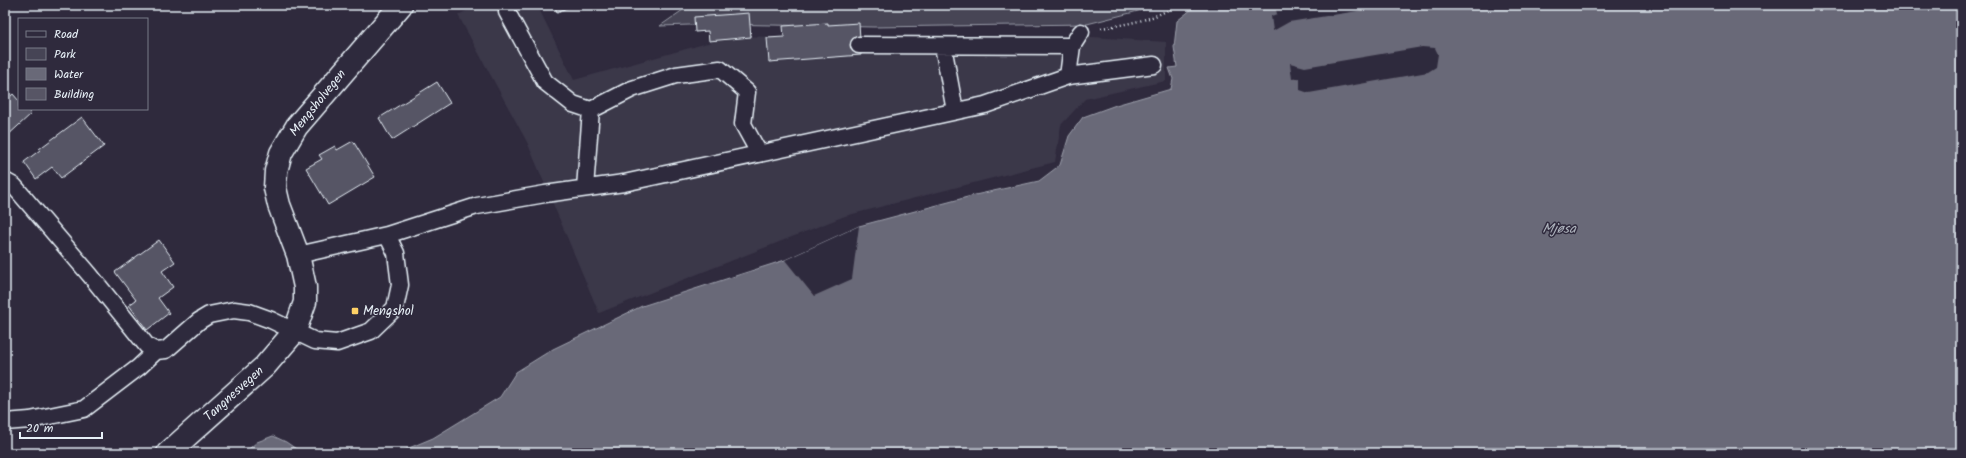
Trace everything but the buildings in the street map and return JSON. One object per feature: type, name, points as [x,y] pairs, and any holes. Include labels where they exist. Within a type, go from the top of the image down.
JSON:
[{"type":"main road","name":"Mengsholvegen","points":[[295,331],[305,302],[305,287],[298,255],[279,205],[275,188],[276,171],[281,152],[297,126],[401,5]]},
{"type":"main road","name":"Tangnesvegen","points":[[168,453],[265,366],[295,331]]},
{"type":"lane","points":[[507,12],[544,82],[573,104],[591,110],[632,89],[669,77],[720,69],[747,92],[744,124],[759,153]]},
{"type":"lane","points":[[1068,76],[1072,46],[1081,32]]},
{"type":"lane","points":[[859,45],[1072,46]]},
{"type":"lane","points":[[943,46],[955,111]]},
{"type":"lane","points":[[298,255],[387,235],[477,206],[624,183],[985,104],[1068,76],[1154,65]]},
{"type":"lane","points":[[585,188],[591,110]]},
{"type":"lane","points":[[5,181],[14,186],[90,275],[147,346],[156,351],[166,350],[199,321],[209,316],[234,310],[256,315],[315,341],[337,343],[371,331],[395,308],[400,285],[396,253],[387,235]]},
{"type":"lane","points":[[5,422],[30,420],[84,409],[139,367],[156,351]]},
{"type":"path","points":[[1081,32],[1135,23],[1165,13],[1176,5]]},
{"type":"shaded area","points":[[478,5],[537,5],[574,80],[733,36],[970,41],[1093,37],[1166,42],[1166,81],[1085,99],[1061,125],[1055,162],[845,216],[599,313],[527,142],[458,15]]},
{"type":"green space","points":[[690,5],[1156,5],[1150,8],[1087,24],[874,27],[719,24],[660,26]]},
{"type":"water","name":"Mjøsa","points":[[1197,5],[1961,5],[1961,453],[397,453],[433,438],[500,397],[516,372],[553,349],[642,306],[785,260],[859,226],[975,195],[1039,181],[1060,165],[1069,136],[1083,117],[1116,105],[1171,89],[1173,79],[1169,68],[1177,67],[1174,47],[1177,21]]},
{"type":"water","points":[[273,436],[286,442],[302,453],[244,453],[257,442]]},
{"type":"pier","points":[[1275,5],[1395,5],[1289,22],[1273,31],[1271,16],[1277,14]]},
{"type":"pier","points":[[1422,47],[1435,48],[1438,54],[1436,67],[1428,72],[1309,93],[1300,90],[1300,78],[1292,79],[1290,63],[1305,67]]},
{"type":"pier","points":[[859,226],[852,279],[814,296],[785,260]]},
{"type":"place","name":"Mengshol","points":[[355,311]]}]
